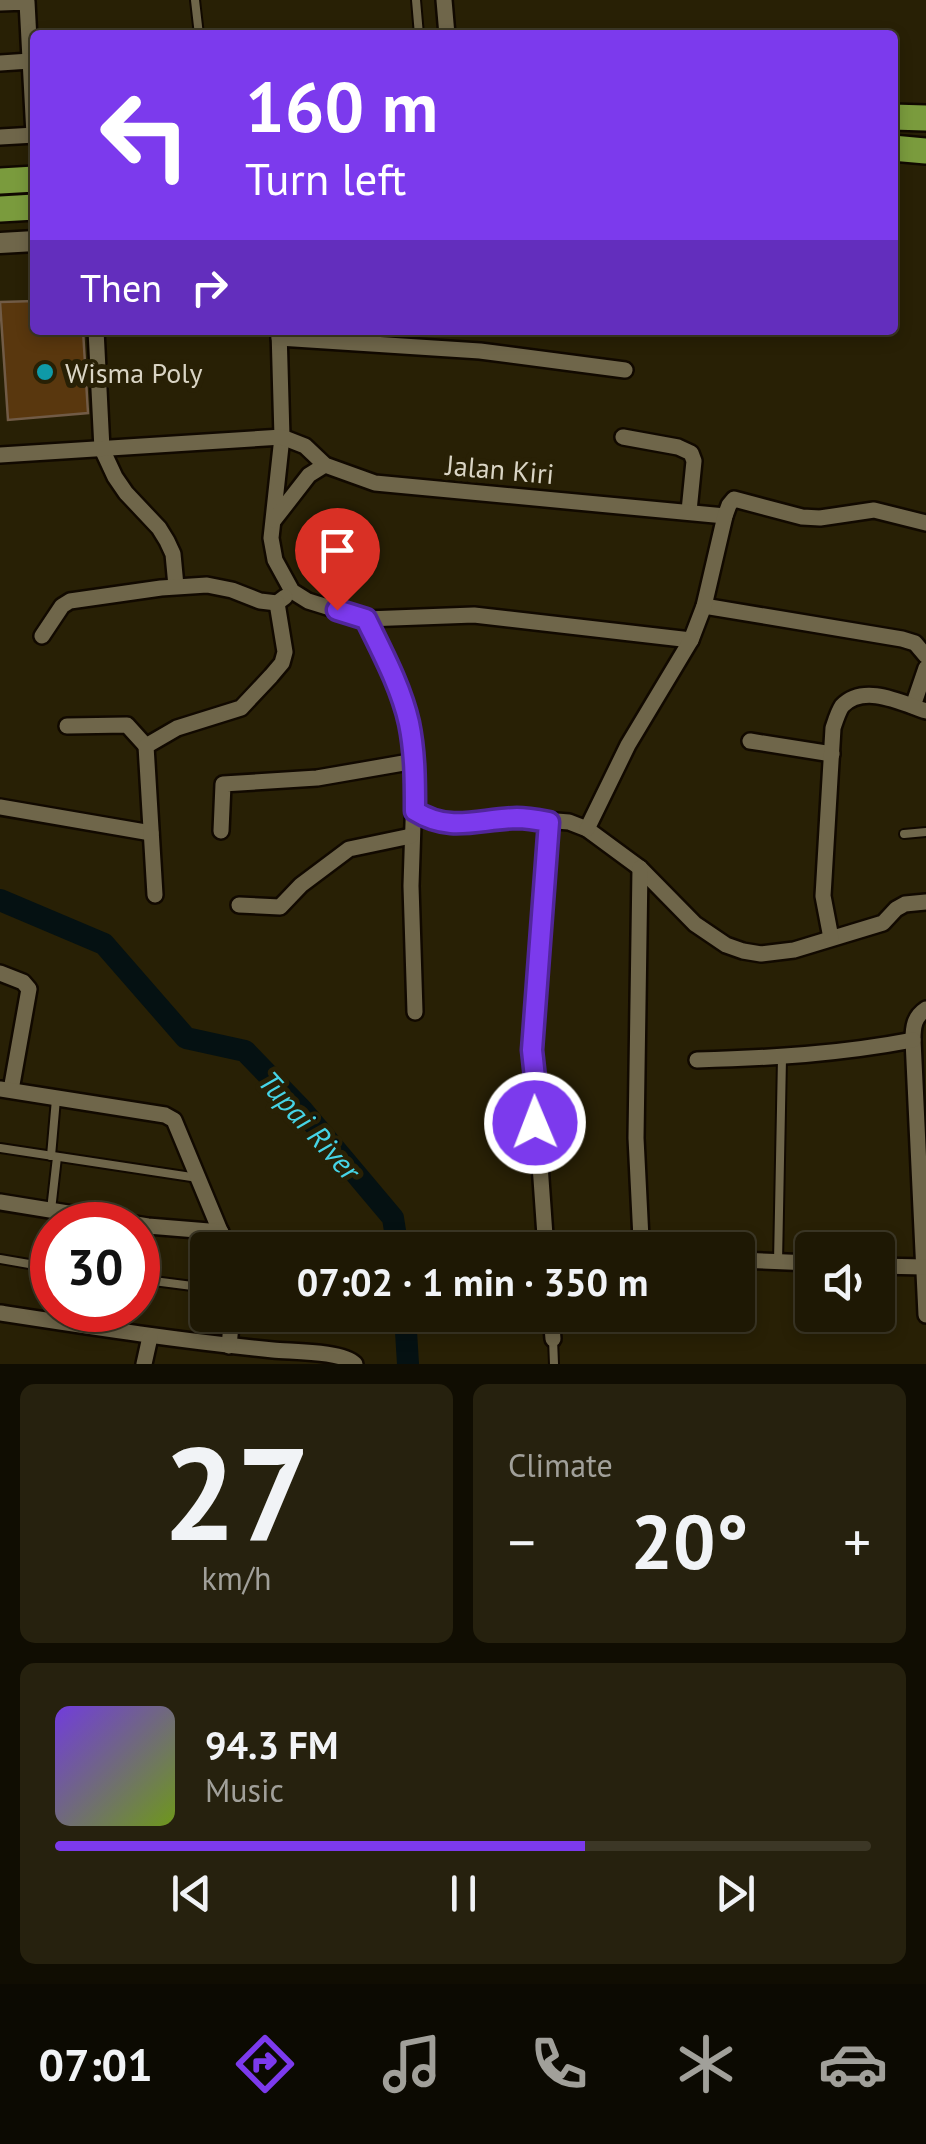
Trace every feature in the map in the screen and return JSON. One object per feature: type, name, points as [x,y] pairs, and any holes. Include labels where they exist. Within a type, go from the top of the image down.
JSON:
[{"type":"main road","points":[[898,117],[926,118]]},
{"type":"main road","points":[[898,149],[926,151]]},
{"type":"main road","points":[[0,181],[30,179]]},
{"type":"main road","points":[[0,209],[30,207]]},
{"type":"street","points":[[444,0],[447,30]]},
{"type":"street","points":[[0,3],[27,1],[30,62],[0,63]]},
{"type":"street","points":[[0,137],[30,135]]},
{"type":"street","points":[[0,243],[30,241]]},
{"type":"street","points":[[96,335],[102,449],[126,493],[166,540],[176,586]]},
{"type":"street","points":[[279,335],[282,437],[271,538],[275,560],[292,590],[308,601],[366,619],[474,615],[691,640]]},
{"type":"street","points":[[291,335],[480,351],[626,370]]},
{"type":"street","points":[[0,455],[282,437]]},
{"type":"street","name":"Jalan Kiri","points":[[282,437],[304,446],[325,466],[375,482],[725,516]]},
{"type":"street","points":[[623,437],[692,453],[689,511]]},
{"type":"street","points":[[274,520],[309,476],[325,466]]},
{"type":"street","points":[[587,829],[628,746],[691,640],[704,606],[725,516],[734,500],[802,516],[820,518],[874,510],[926,523]]},
{"type":"street","points":[[42,636],[62,606],[70,601],[207,585],[277,603],[292,590]]},
{"type":"street","points":[[146,746],[177,728],[242,708],[264,684],[282,663],[285,652],[277,603]]},
{"type":"street","points":[[704,606],[902,640],[915,643],[926,656]]},
{"type":"street","points":[[366,619],[408,719],[414,761],[415,1012]]},
{"type":"street","points":[[831,938],[822,896],[833,728],[841,708],[854,698],[873,694],[919,709],[926,668]]},
{"type":"street","points":[[67,726],[127,725],[146,746],[155,895]]},
{"type":"street","points":[[750,741],[832,754]]},
{"type":"street","points":[[221,831],[224,784],[317,778],[414,761]]},
{"type":"street","points":[[0,807],[151,833]]},
{"type":"street","points":[[415,811],[431,821],[451,824],[519,818],[569,822],[587,829],[640,868],[695,924],[726,945],[762,954],[794,950],[883,923],[904,904],[926,902]]},
{"type":"street","points":[[545,1232],[532,1050],[549,822]]},
{"type":"street","points":[[239,905],[280,908],[301,885],[349,850],[412,836]]},
{"type":"street","points":[[640,868],[636,1138],[641,1232]]},
{"type":"street","points":[[0,973],[23,982],[28,989],[6,1090],[165,1115],[174,1120],[221,1232],[160,1227]]},
{"type":"street","points":[[926,1009],[914,1025],[913,1040],[926,1316]]},
{"type":"street","points":[[697,1060],[782,1058],[913,1040]]},
{"type":"street","points":[[0,1202],[30,1209]]},
{"type":"street","points":[[755,1261],[795,1262]]},
{"type":"street","points":[[895,1267],[924,1268]]},
{"type":"street","points":[[0,1313],[30,1314]]},
{"type":"street","points":[[130,1332],[228,1346],[254,1356],[350,1359],[355,1364]]},
{"type":"street","points":[[228,1346],[230,1332]]},
{"type":"street","points":[[552,1332],[553,1339]]},
{"type":"street","points":[[144,1364],[150,1337]]},
{"type":"lane","points":[[195,0],[198,30]]},
{"type":"lane","points":[[416,0],[419,30]]},
{"type":"lane","points":[[904,834],[926,832]]},
{"type":"lane","points":[[778,1262],[782,1058]]},
{"type":"lane","points":[[56,1099],[54,1156],[59,1202]]},
{"type":"lane","points":[[0,1148],[199,1178]]},
{"type":"lane","points":[[0,1260],[30,1265]]},
{"type":"lane","points":[[160,1283],[190,1286]]},
{"type":"lane","points":[[553,1339],[554,1364]]},
{"type":"building","name":"Wisma Poly","points":[[30,301],[30,335],[83,335],[88,413],[8,420],[0,302]]},
{"type":"waterway","name":"Tupai River","points":[[0,900],[104,944],[186,1038],[245,1051],[303,1111],[393,1218],[395,1232]]},
{"type":"waterway","name":"Tupai River","points":[[406,1332],[408,1364]]},
{"type":"place","name":"Wisma Poly","points":[[45,372]]},
{"type":"route","points":[[337,610],[366,619],[388,665],[408,719],[415,811],[431,821],[451,824],[519,818],[549,822],[532,1050],[535,1123]]}]
